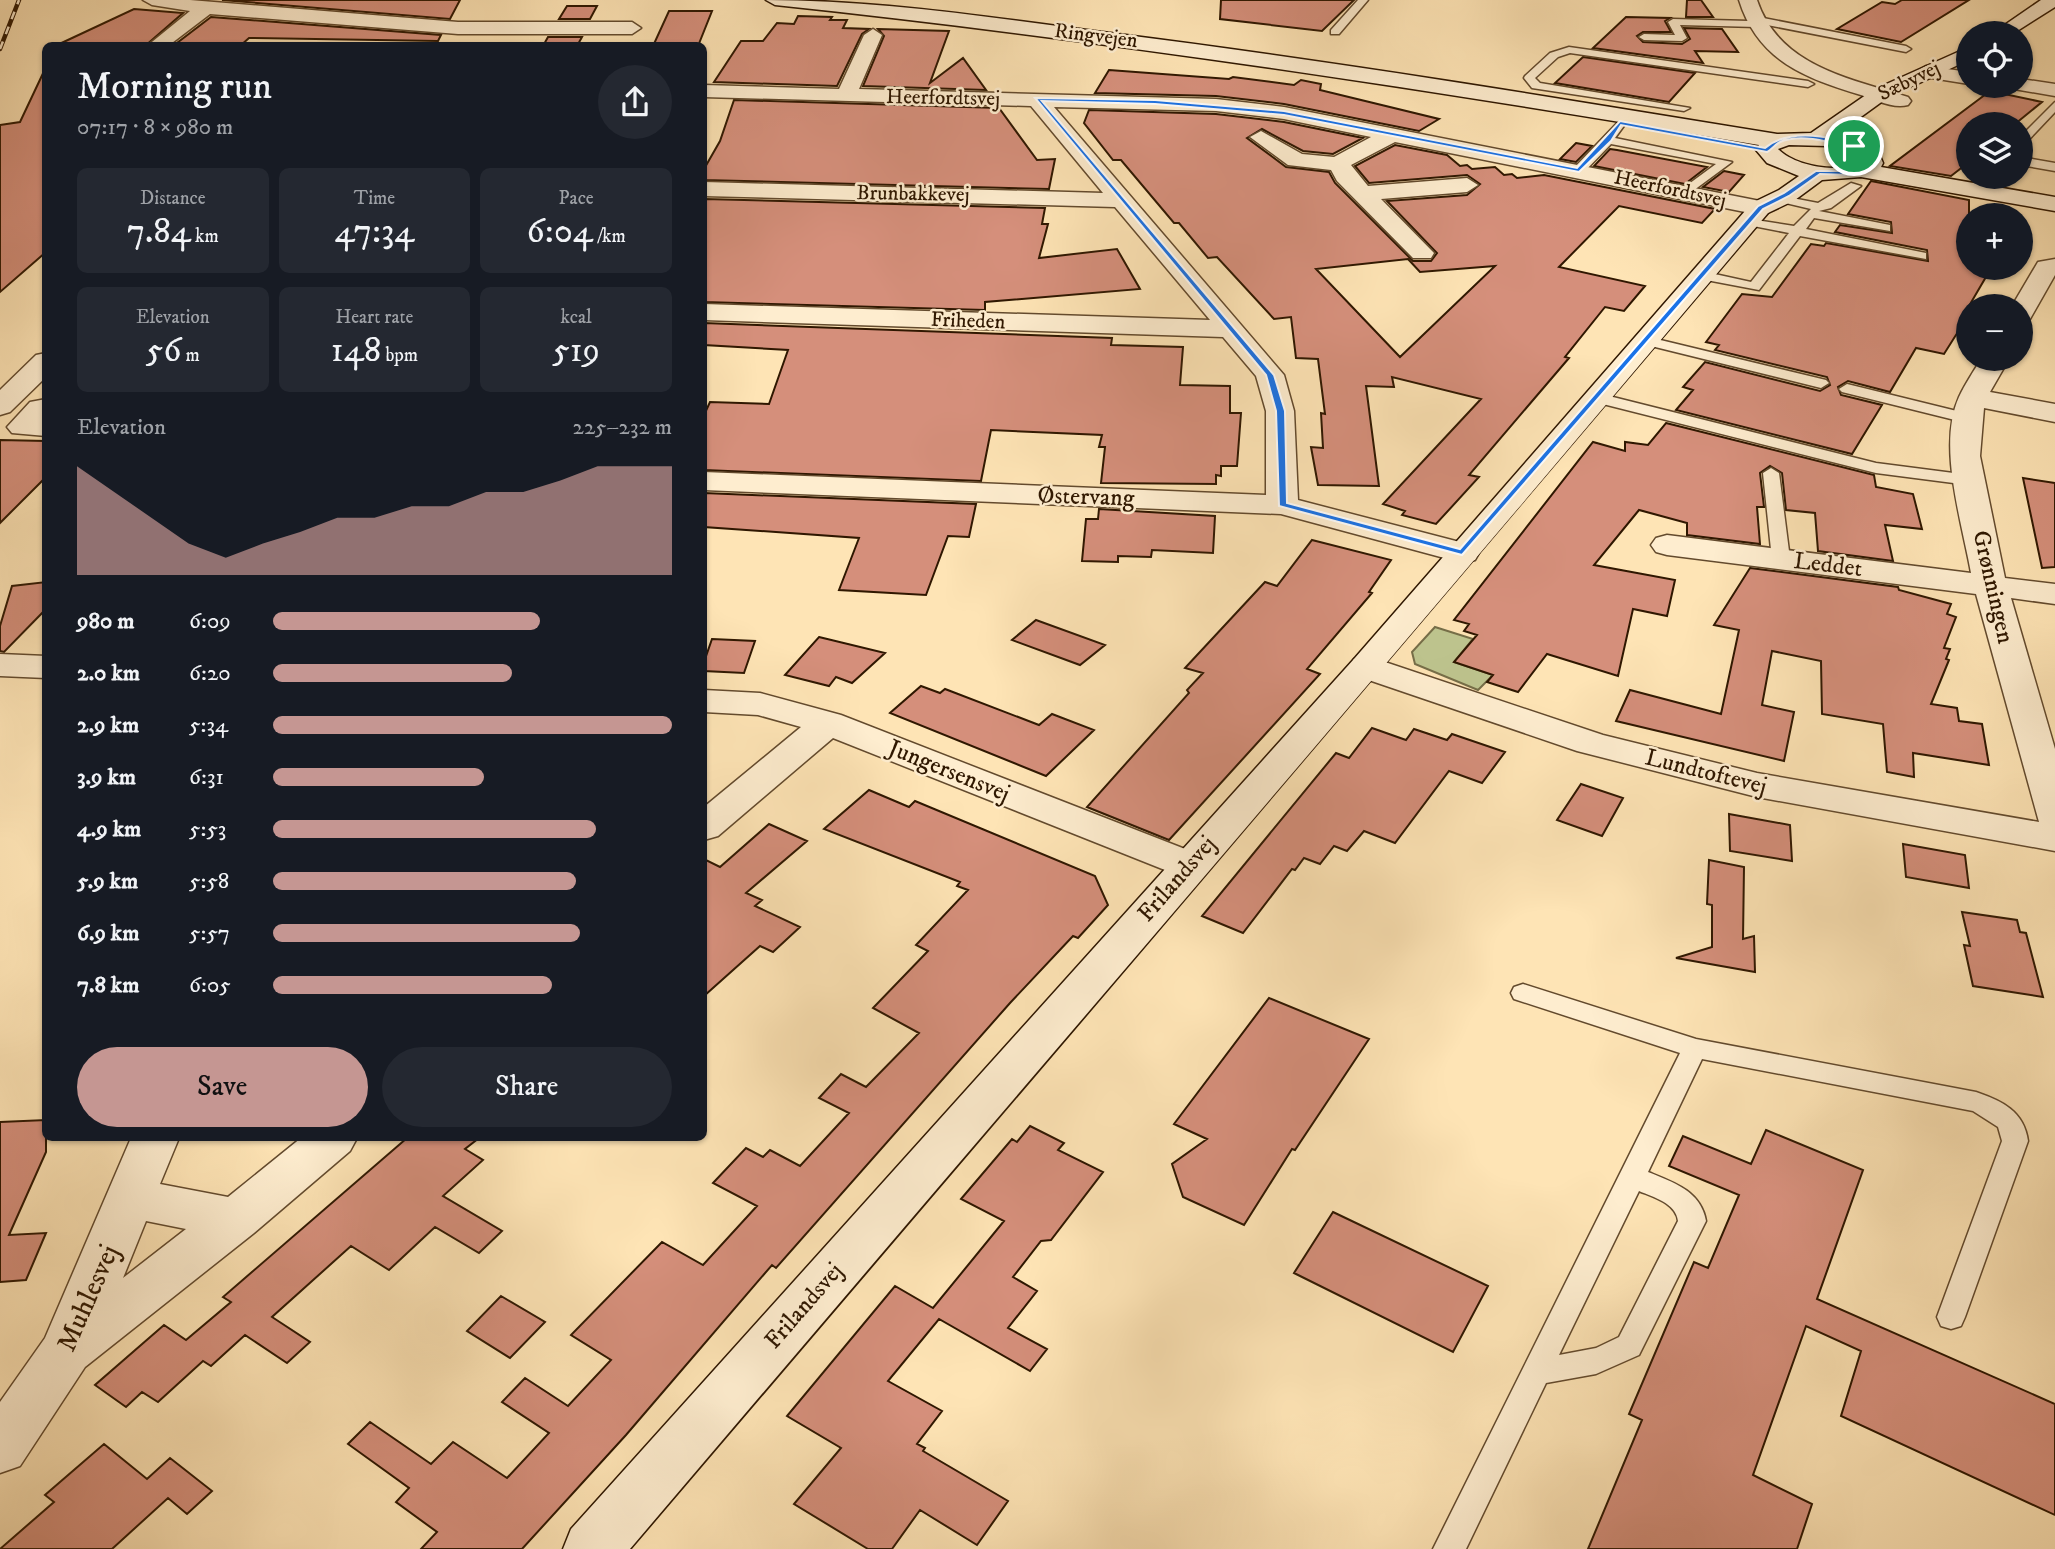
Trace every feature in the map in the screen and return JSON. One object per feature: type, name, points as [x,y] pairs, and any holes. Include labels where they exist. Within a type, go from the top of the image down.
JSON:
[{"type":"street","points":[[152,0],[383,30],[458,28],[628,37],[644,7]]},
{"type":"street","name":"Ringvejen","points":[[775,0],[995,23],[1210,51],[1486,92],[1775,151]]},
{"type":"street","points":[[2021,21],[2053,0]]},
{"type":"street","points":[[161,42],[183,23],[207,8]]},
{"type":"street","points":[[1753,14],[1780,52],[1796,62],[1901,101]]},
{"type":"street","points":[[846,95],[873,35]]},
{"type":"street","name":"Sæbyvej","points":[[1817,138],[1880,94],[1956,59]]},
{"type":"street","points":[[1926,72],[1956,77]]},
{"type":"street","name":"Sæbyvej","points":[[1861,165],[1876,122],[1901,101],[1956,78]]},
{"type":"street","name":"Ringvejen","points":[[1415,83],[1614,131],[1775,151]]},
{"type":"street","points":[[2033,87],[2055,90]]},
{"type":"street","name":"Heerfordtsvej","points":[[707,91],[1216,105],[1284,113],[1763,209]]},
{"type":"street","points":[[1037,100],[1270,375],[1280,411],[1282,505]]},
{"type":"street","points":[[1261,137],[1296,160],[1339,164],[1348,156],[1392,135]]},
{"type":"street","points":[[1775,151],[1817,138],[1861,165],[2055,204]]},
{"type":"street","points":[[1775,151],[1818,172],[1861,165],[1956,174]]},
{"type":"street","name":"Frilandsvej","points":[[1763,209],[1775,151]]},
{"type":"street","points":[[1339,164],[1345,176],[1422,253]]},
{"type":"street","name":"Frilandsvej","points":[[592,1549],[1189,865],[1367,667],[1462,552],[1648,341],[1701,275],[1763,209],[1818,172]]},
{"type":"street","points":[[1363,193],[1467,185]]},
{"type":"street","points":[[2033,188],[2055,192]]},
{"type":"street","name":"Brunbakkevej","points":[[707,189],[1122,200]]},
{"type":"street","points":[[2032,294],[2047,267],[2055,267]]},
{"type":"street","name":"Friheden","points":[[707,312],[1233,329]]},
{"type":"street","points":[[0,370],[40,366]]},
{"type":"street","points":[[0,406],[40,366]]},
{"type":"street","name":"Grønningen","points":[[1989,371],[1970,407],[1965,456],[1990,585],[2055,816]]},
{"type":"street","points":[[1970,407],[2055,414]]},
{"type":"street","points":[[0,417],[40,417]]},
{"type":"street","name":"Østervang","points":[[707,481],[1282,505],[1462,552]]},
{"type":"street","name":"Leddet","points":[[1667,545],[2055,594]]},
{"type":"street","points":[[0,665],[42,667]]},
{"type":"street","name":"Lundtoftevej","points":[[1367,667],[1590,743],[1756,785],[2055,838]]},
{"type":"street","name":"Jungersensvej","points":[[707,701],[760,704],[828,723],[1189,865]]},
{"type":"street","points":[[707,824],[828,723]]},
{"type":"street","name":"Muhlesvej","points":[[0,1448],[66,1351],[154,1141]]},
{"type":"street","points":[[66,1351],[236,1219],[329,1141]]},
{"type":"street","points":[[132,1198],[236,1219]]},
{"type":"lane","points":[[1335,32],[1363,0]]},
{"type":"lane","points":[[1644,37],[1682,38],[1673,22],[1753,14],[1906,49]]},
{"type":"lane","points":[[1684,108],[1536,86],[1529,78],[1554,55],[1569,50],[1808,84]]},
{"type":"lane","points":[[2033,130],[2055,105]]},
{"type":"lane","points":[[1579,170],[1614,131],[1726,162],[1686,192]]},
{"type":"lane","points":[[2033,163],[2055,167]]},
{"type":"lane","points":[[1763,209],[1826,205],[1861,165]]},
{"type":"lane","points":[[1763,209],[1797,231],[1921,256]]},
{"type":"lane","points":[[1701,275],[1754,286],[1811,214],[1885,228]]},
{"type":"lane","points":[[1648,341],[1821,383]]},
{"type":"lane","points":[[1847,389],[1970,407]]},
{"type":"lane","points":[[1597,398],[1876,468],[1969,480]]},
{"type":"lane","points":[[1771,473],[1781,559]]},
{"type":"lane","points":[[1523,993],[1695,1048],[1976,1102],[2007,1118],[2015,1130],[2015,1141],[1951,1317]]},
{"type":"lane","points":[[1450,1549],[1630,1176],[1695,1048]]},
{"type":"lane","points":[[1536,1372],[1601,1359],[1618,1354],[1629,1346],[1692,1221],[1693,1214],[1686,1203],[1630,1176]]},
{"type":"green space","points":[[1435,627],[1473,639],[1454,662],[1493,675],[1478,690],[1415,664],[1412,652]]},
{"type":"building","points":[[222,0],[460,0],[450,19]]},
{"type":"building","points":[[1221,0],[1354,0],[1322,31],[1220,19]]},
{"type":"building","points":[[1687,0],[1701,0],[1713,17],[1686,17]]},
{"type":"building","points":[[1902,0],[1969,0],[1901,42],[1837,29],[1882,2],[1895,4]]},
{"type":"building","points":[[567,6],[597,6],[590,19],[559,19]]},
{"type":"building","points":[[134,9],[183,13],[150,42],[64,42]]},
{"type":"building","points":[[669,11],[712,11],[700,42],[655,42]]},
{"type":"building","points":[[798,16],[832,17],[830,20],[847,20],[843,28],[869,29],[862,34],[837,86],[714,82],[741,41],[763,41],[777,23],[794,24]]},
{"type":"building","points":[[211,17],[441,35],[438,41],[249,38],[244,42],[178,42]]},
{"type":"building","points":[[1626,17],[1670,18],[1665,21],[1671,32],[1643,32],[1637,36],[1643,42],[1682,44],[1690,39],[1684,28],[1722,29],[1738,52],[1695,51],[1703,63],[1593,48]]},
{"type":"building","points":[[878,29],[949,31],[930,83],[963,58],[986,90],[863,86],[884,36]]},
{"type":"building","points":[[548,37],[582,37],[579,42],[545,42]]},
{"type":"building","points":[[1583,57],[1695,73],[1669,102],[1555,83]]},
{"type":"building","points":[[1109,70],[1229,79],[1233,77],[1294,85],[1301,80],[1321,84],[1320,90],[1439,119],[1419,131],[1284,104],[1216,96],[1095,93]]},
{"type":"building","points":[[42,75],[42,255],[0,292],[0,125],[20,122]]},
{"type":"building","points":[[1981,98],[2023,98],[2042,102],[2030,112],[1962,112]]},
{"type":"building","points":[[734,100],[999,108],[1037,160],[1055,159],[1049,189],[707,180],[707,164],[720,141]]},
{"type":"building","points":[[1089,110],[1216,114],[1284,122],[1363,138],[1333,154],[1303,151],[1262,129],[1247,138],[1286,167],[1329,172],[1335,183],[1413,261],[1431,261],[1437,253],[1387,201],[1467,195],[1480,184],[1467,175],[1369,183],[1355,166],[1395,145],[1447,155],[1460,166],[1467,165],[1472,169],[1495,167],[1504,175],[1512,174],[1517,178],[1544,175],[1715,209],[1702,223],[1619,206],[1559,267],[1645,286],[1624,311],[1605,307],[1565,357],[1569,358],[1469,475],[1479,477],[1436,524],[1402,515],[1405,511],[1383,504],[1481,399],[1392,377],[1394,387],[1366,386],[1379,486],[1318,485],[1311,447],[1323,448],[1321,413],[1325,414],[1318,359],[1296,358],[1291,317],[1274,319],[1217,257],[1208,258],[1179,223],[1174,223],[1121,160],[1113,160],[1084,123]],"holes":[[[1408,259],[1420,272],[1495,266],[1400,357],[1316,269]]]},
{"type":"building","points":[[1956,116],[1956,172],[1951,176],[1890,166]]},
{"type":"building","points":[[1576,143],[1592,146],[1576,162],[1560,159]]},
{"type":"building","points":[[1610,149],[1707,167],[1685,184],[1594,166]]},
{"type":"building","points":[[1724,171],[1744,175],[1729,192],[1703,187]]},
{"type":"building","points":[[1871,181],[1969,200],[1969,203],[1956,203],[1956,280],[1984,280],[1976,294],[1956,294],[1956,335],[1944,354],[1916,348],[1890,392],[1848,381],[1838,387],[1841,395],[1882,405],[1852,454],[1676,410],[1693,390],[1683,387],[1705,362],[1820,391],[1830,385],[1827,377],[1715,350],[1719,345],[1706,342],[1742,294],[1772,297],[1811,244],[1824,246],[1826,243],[1928,261],[1927,250],[1835,232],[1840,225],[1892,233],[1891,222],[1848,214]]},
{"type":"building","points":[[707,199],[1045,208],[1042,224],[1048,224],[1039,258],[1117,249],[1140,289],[985,302],[985,310],[707,302]]},
{"type":"building","points":[[707,323],[1112,338],[1111,345],[1183,347],[1180,385],[1230,386],[1230,413],[1241,413],[1237,466],[1221,466],[1221,476],[1216,475],[1216,484],[1101,483],[1105,447],[1099,447],[1102,435],[991,430],[981,481],[707,470],[707,408],[710,402],[769,404],[788,350],[707,345]]},
{"type":"building","points":[[1666,423],[1874,475],[1876,487],[1913,494],[1922,529],[1885,525],[1893,561],[1818,551],[1815,513],[1786,510],[1782,473],[1770,466],[1760,473],[1764,507],[1757,507],[1760,544],[1687,535],[1687,523],[1639,510],[1594,565],[1675,580],[1667,616],[1633,609],[1618,676],[1547,654],[1518,692],[1487,682],[1493,675],[1454,662],[1477,635],[1464,631],[1469,624],[1454,620],[1593,442],[1625,451],[1625,442],[1648,445]]},
{"type":"building","points":[[0,440],[42,441],[42,481],[0,523]]},
{"type":"building","points":[[2023,478],[2055,483],[2055,567],[2042,568]]},
{"type":"building","points":[[707,493],[976,504],[969,537],[948,536],[926,595],[839,590],[859,538],[707,527]]},
{"type":"building","points":[[1099,509],[1215,516],[1213,553],[1152,550],[1151,557],[1118,556],[1118,562],[1082,561],[1086,519],[1098,519]]},
{"type":"building","points":[[1312,540],[1391,560],[1369,592],[1372,593],[1307,669],[1320,674],[1169,840],[1087,807],[1189,693],[1187,690],[1203,673],[1185,668],[1265,582],[1277,586]]},
{"type":"building","points":[[1750,568],[1898,587],[1899,590],[1951,604],[1947,614],[1956,617],[1944,648],[1950,649],[1946,659],[1949,660],[1931,704],[1957,708],[1959,721],[1982,724],[1989,765],[1913,753],[1914,777],[1887,772],[1883,724],[1822,714],[1821,661],[1772,651],[1762,705],[1794,712],[1784,761],[1616,721],[1630,690],[1721,714],[1739,630],[1714,625]]},
{"type":"building","points":[[42,582],[42,613],[4,652],[0,651],[0,626],[12,586]]},
{"type":"building","points":[[1036,620],[1105,645],[1080,665],[1012,640]]},
{"type":"building","points":[[819,637],[885,653],[852,683],[836,677],[829,686],[785,675]]},
{"type":"building","points":[[712,639],[755,641],[744,673],[707,671],[707,653]]},
{"type":"building","points":[[921,686],[940,693],[945,689],[1039,725],[1052,714],[1094,730],[1046,776],[890,713]]},
{"type":"building","points":[[1372,728],[1406,740],[1414,729],[1447,740],[1452,734],[1505,752],[1482,783],[1449,771],[1395,843],[1364,831],[1347,851],[1334,846],[1320,864],[1304,858],[1295,870],[1292,869],[1243,933],[1202,916],[1336,753],[1349,758]]},
{"type":"building","points":[[1581,784],[1623,798],[1602,836],[1557,820]]},
{"type":"building","points":[[869,790],[909,807],[915,801],[1095,876],[1108,905],[1078,938],[1073,936],[1010,1003],[776,1268],[772,1265],[626,1435],[522,1549],[421,1549],[437,1532],[396,1502],[409,1488],[348,1444],[370,1422],[431,1464],[453,1442],[507,1478],[549,1433],[502,1402],[525,1378],[568,1406],[611,1360],[571,1335],[662,1242],[703,1265],[757,1206],[713,1183],[746,1148],[763,1157],[770,1150],[800,1166],[849,1113],[819,1098],[841,1074],[866,1087],[919,1033],[873,1008],[928,951],[916,945],[968,890],[957,886],[960,882],[824,829]]},
{"type":"building","points":[[1729,814],[1790,825],[1792,861],[1730,851]]},
{"type":"building","points":[[769,824],[807,841],[746,893],[762,900],[755,906],[800,927],[773,952],[760,946],[707,993],[707,860],[720,867]]},
{"type":"building","points":[[1903,844],[1965,855],[1969,888],[1906,877]]},
{"type":"building","points":[[1709,860],[1744,867],[1743,939],[1754,936],[1755,972],[1676,958],[1712,947],[1712,905],[1707,904]]},
{"type":"building","points":[[1962,912],[2017,920],[2020,932],[2026,933],[2043,997],[1973,986],[1964,945],[1970,946]]},
{"type":"building","points":[[1269,998],[1369,1039],[1295,1150],[1292,1149],[1244,1225],[1183,1197],[1172,1164],[1207,1139],[1174,1124]]},
{"type":"building","points":[[42,1120],[42,1141],[46,1141],[46,1152],[9,1235],[46,1233],[26,1280],[0,1282],[0,1122]]},
{"type":"building","points":[[1030,1126],[1064,1143],[1058,1150],[1103,1172],[1051,1240],[1041,1241],[1013,1277],[1037,1291],[1008,1328],[1047,1349],[1030,1371],[939,1319],[888,1381],[942,1411],[917,1444],[925,1448],[923,1451],[1008,1501],[977,1545],[920,1510],[892,1549],[868,1549],[794,1504],[841,1448],[787,1416],[895,1286],[933,1308],[1004,1221],[961,1199],[1012,1139],[1017,1142]]},
{"type":"building","points":[[1766,1130],[1863,1170],[1817,1299],[2055,1404],[2055,1515],[1841,1416],[1861,1351],[1806,1326],[1753,1475],[1812,1504],[1797,1549],[1588,1549],[1642,1420],[1629,1414],[1694,1262],[1708,1268],[1739,1195],[1669,1166],[1683,1136],[1751,1164]]},
{"type":"building","points":[[404,1141],[475,1141],[465,1149],[483,1160],[443,1196],[502,1231],[479,1253],[435,1227],[389,1270],[351,1246],[272,1317],[310,1342],[287,1363],[245,1335],[211,1366],[203,1361],[158,1402],[142,1392],[126,1407],[95,1385],[164,1325],[186,1340],[231,1302],[223,1297]]},
{"type":"building","points":[[1333,1212],[1488,1286],[1453,1352],[1294,1273]]},
{"type":"building","points":[[501,1296],[545,1322],[510,1358],[467,1331]]},
{"type":"building","points":[[104,1444],[147,1479],[170,1458],[212,1491],[187,1514],[168,1498],[112,1549],[0,1549],[54,1502],[45,1495]]},
{"type":"railway","points":[[0,49],[19,0]]},
{"type":"route","points":[[1037,100],[1216,105],[1284,113],[1579,170],[1608,140],[1620,123],[1767,150],[1771,143],[1788,138],[1817,138],[1854,146],[1872,158],[1869,167],[1850,173],[1818,172],[1787,195],[1760,208],[1696,280],[1648,341],[1462,552],[1282,505],[1280,411],[1270,375],[1037,100]]}]
